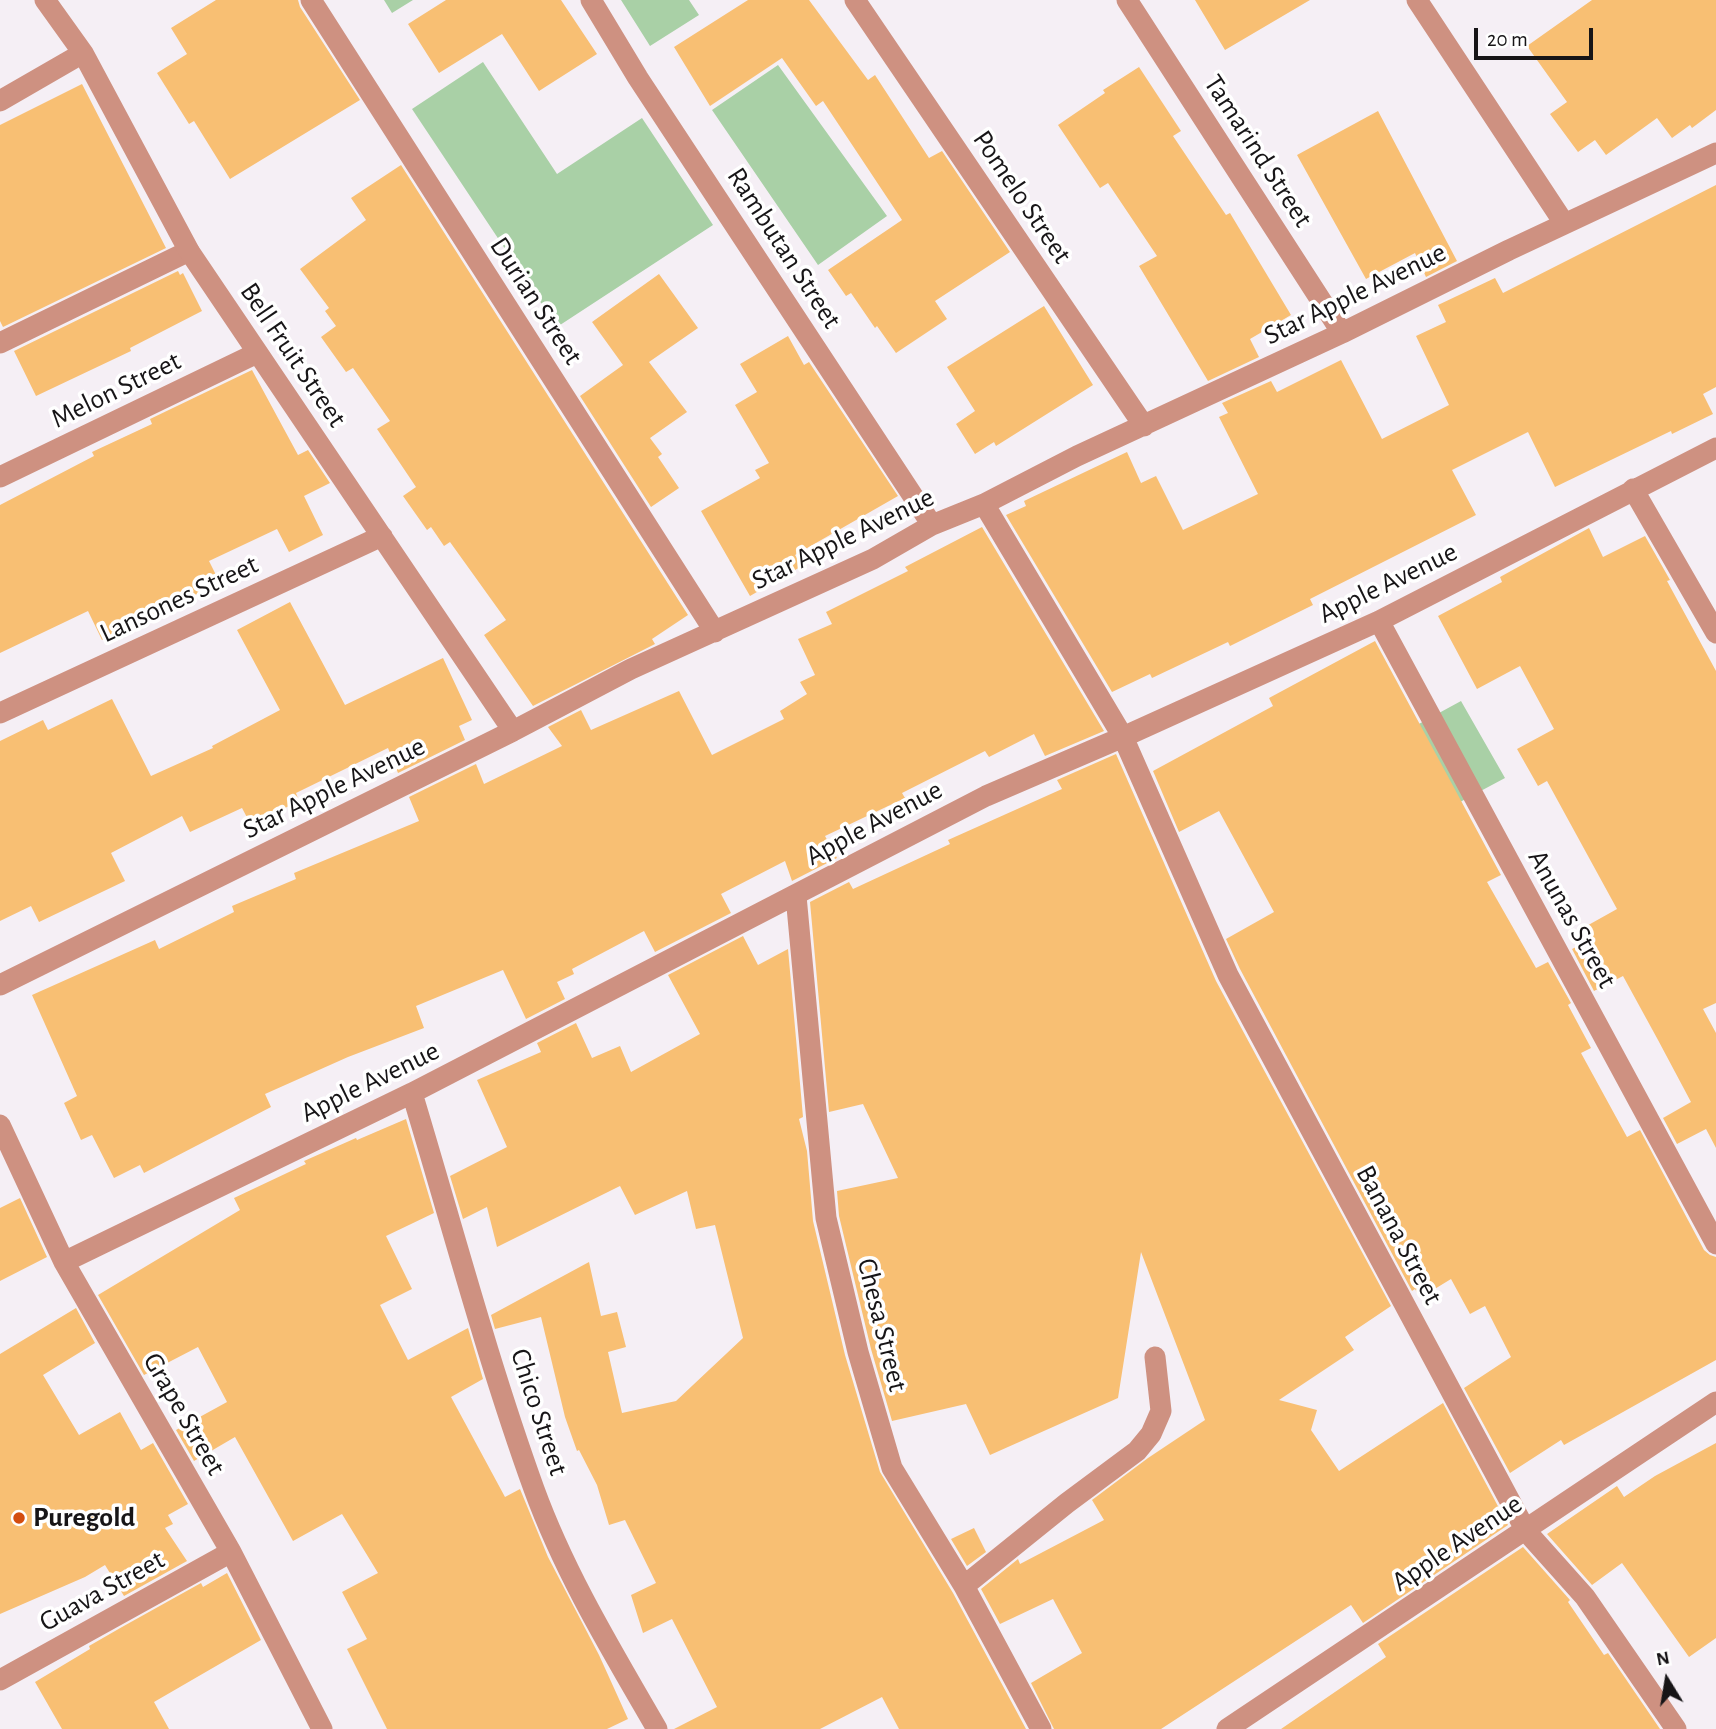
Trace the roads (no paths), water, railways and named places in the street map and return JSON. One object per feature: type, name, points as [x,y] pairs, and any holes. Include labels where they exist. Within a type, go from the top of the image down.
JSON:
[{"type":"street","name":"Bell Fruit Street","points":[[45,0],[83,53],[189,251],[513,731]]},
{"type":"street","name":"Durian Street","points":[[311,0],[715,632]]},
{"type":"street","name":"Rambutan Street","points":[[591,0],[638,78],[932,525]]},
{"type":"street","name":"Pomelo Street","points":[[855,0],[1144,426]]},
{"type":"street","name":"Tamarind Street","points":[[1127,0],[1342,333]]},
{"type":"street","points":[[1417,0],[1564,223]]},
{"type":"street","points":[[0,101],[83,53]]},
{"type":"street","name":"Star Apple Avenue","points":[[0,985],[513,731],[631,669],[873,559],[932,525],[984,504],[1077,456],[1342,333],[1564,223],[1716,153]]},
{"type":"street","points":[[0,343],[189,251]]},
{"type":"street","name":"Melon Street","points":[[0,477],[257,353]]},
{"type":"street","name":"Apple Avenue","points":[[64,1262],[412,1093],[986,796],[1124,737],[1379,621],[1716,448]]},
{"type":"street","points":[[1633,489],[1716,633]]},
{"type":"street","name":"Banana Street","points":[[984,504],[1124,737],[1228,975],[1526,1531],[1585,1597],[1676,1729]]},
{"type":"street","name":"Lansones Street","points":[[0,713],[382,536]]},
{"type":"street","name":"Anunas Street","points":[[1379,621],[1716,1244]]},
{"type":"street","name":"Chesa Street","points":[[796,896],[826,1217],[858,1352],[892,1468],[964,1586],[1041,1729]]},
{"type":"street","name":"Chico Street","points":[[412,1093],[488,1348],[534,1490],[587,1610],[657,1729]]},
{"type":"street","name":"Grape Street","points":[[0,1125],[64,1262],[231,1552],[322,1729]]},
{"type":"street","points":[[964,1586],[1137,1451],[1151,1434],[1161,1411],[1155,1357]]},
{"type":"street","name":"Apple Avenue","points":[[1227,1729],[1716,1402]]},
{"type":"street","name":"Guava Street","points":[[0,1680],[231,1552]]},
{"type":"place","name":"Puregold","points":[[19,1518]]}]
